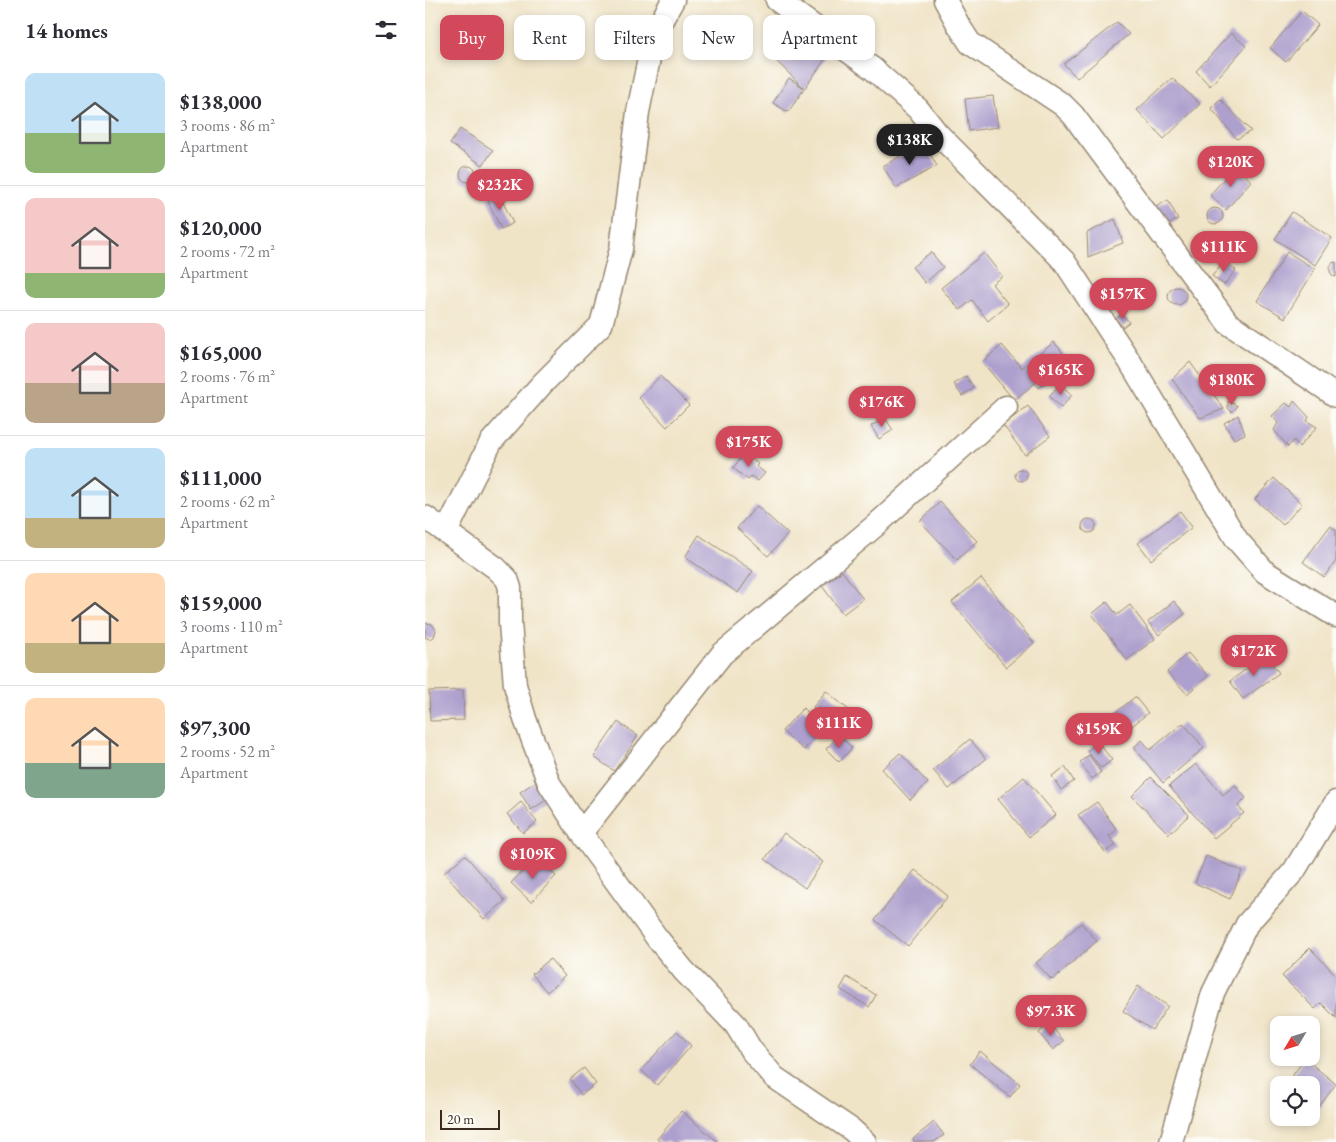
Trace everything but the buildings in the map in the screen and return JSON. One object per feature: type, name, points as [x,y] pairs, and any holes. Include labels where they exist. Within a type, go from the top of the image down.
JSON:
[{"type":"street","points":[[446,532],[491,442],[542,384],[601,325],[621,249],[638,112],[654,34],[673,0]]},
{"type":"street","points":[[777,0],[873,70],[918,109],[937,133],[1064,261],[1130,362],[1237,540],[1265,572],[1336,616]]},
{"type":"street","points":[[945,0],[970,42],[1063,105],[1073,115],[1227,323],[1336,396]]},
{"type":"street","points":[[581,833],[721,654],[876,525],[1006,407]]},
{"type":"street","points":[[425,517],[496,568],[507,579],[510,588],[510,622],[515,685],[525,720],[549,783],[581,833],[657,938],[684,971],[736,1025],[751,1050],[774,1077],[852,1130],[865,1142]]},
{"type":"street","points":[[1171,1142],[1213,993],[1247,924],[1295,871],[1336,802]]}]
